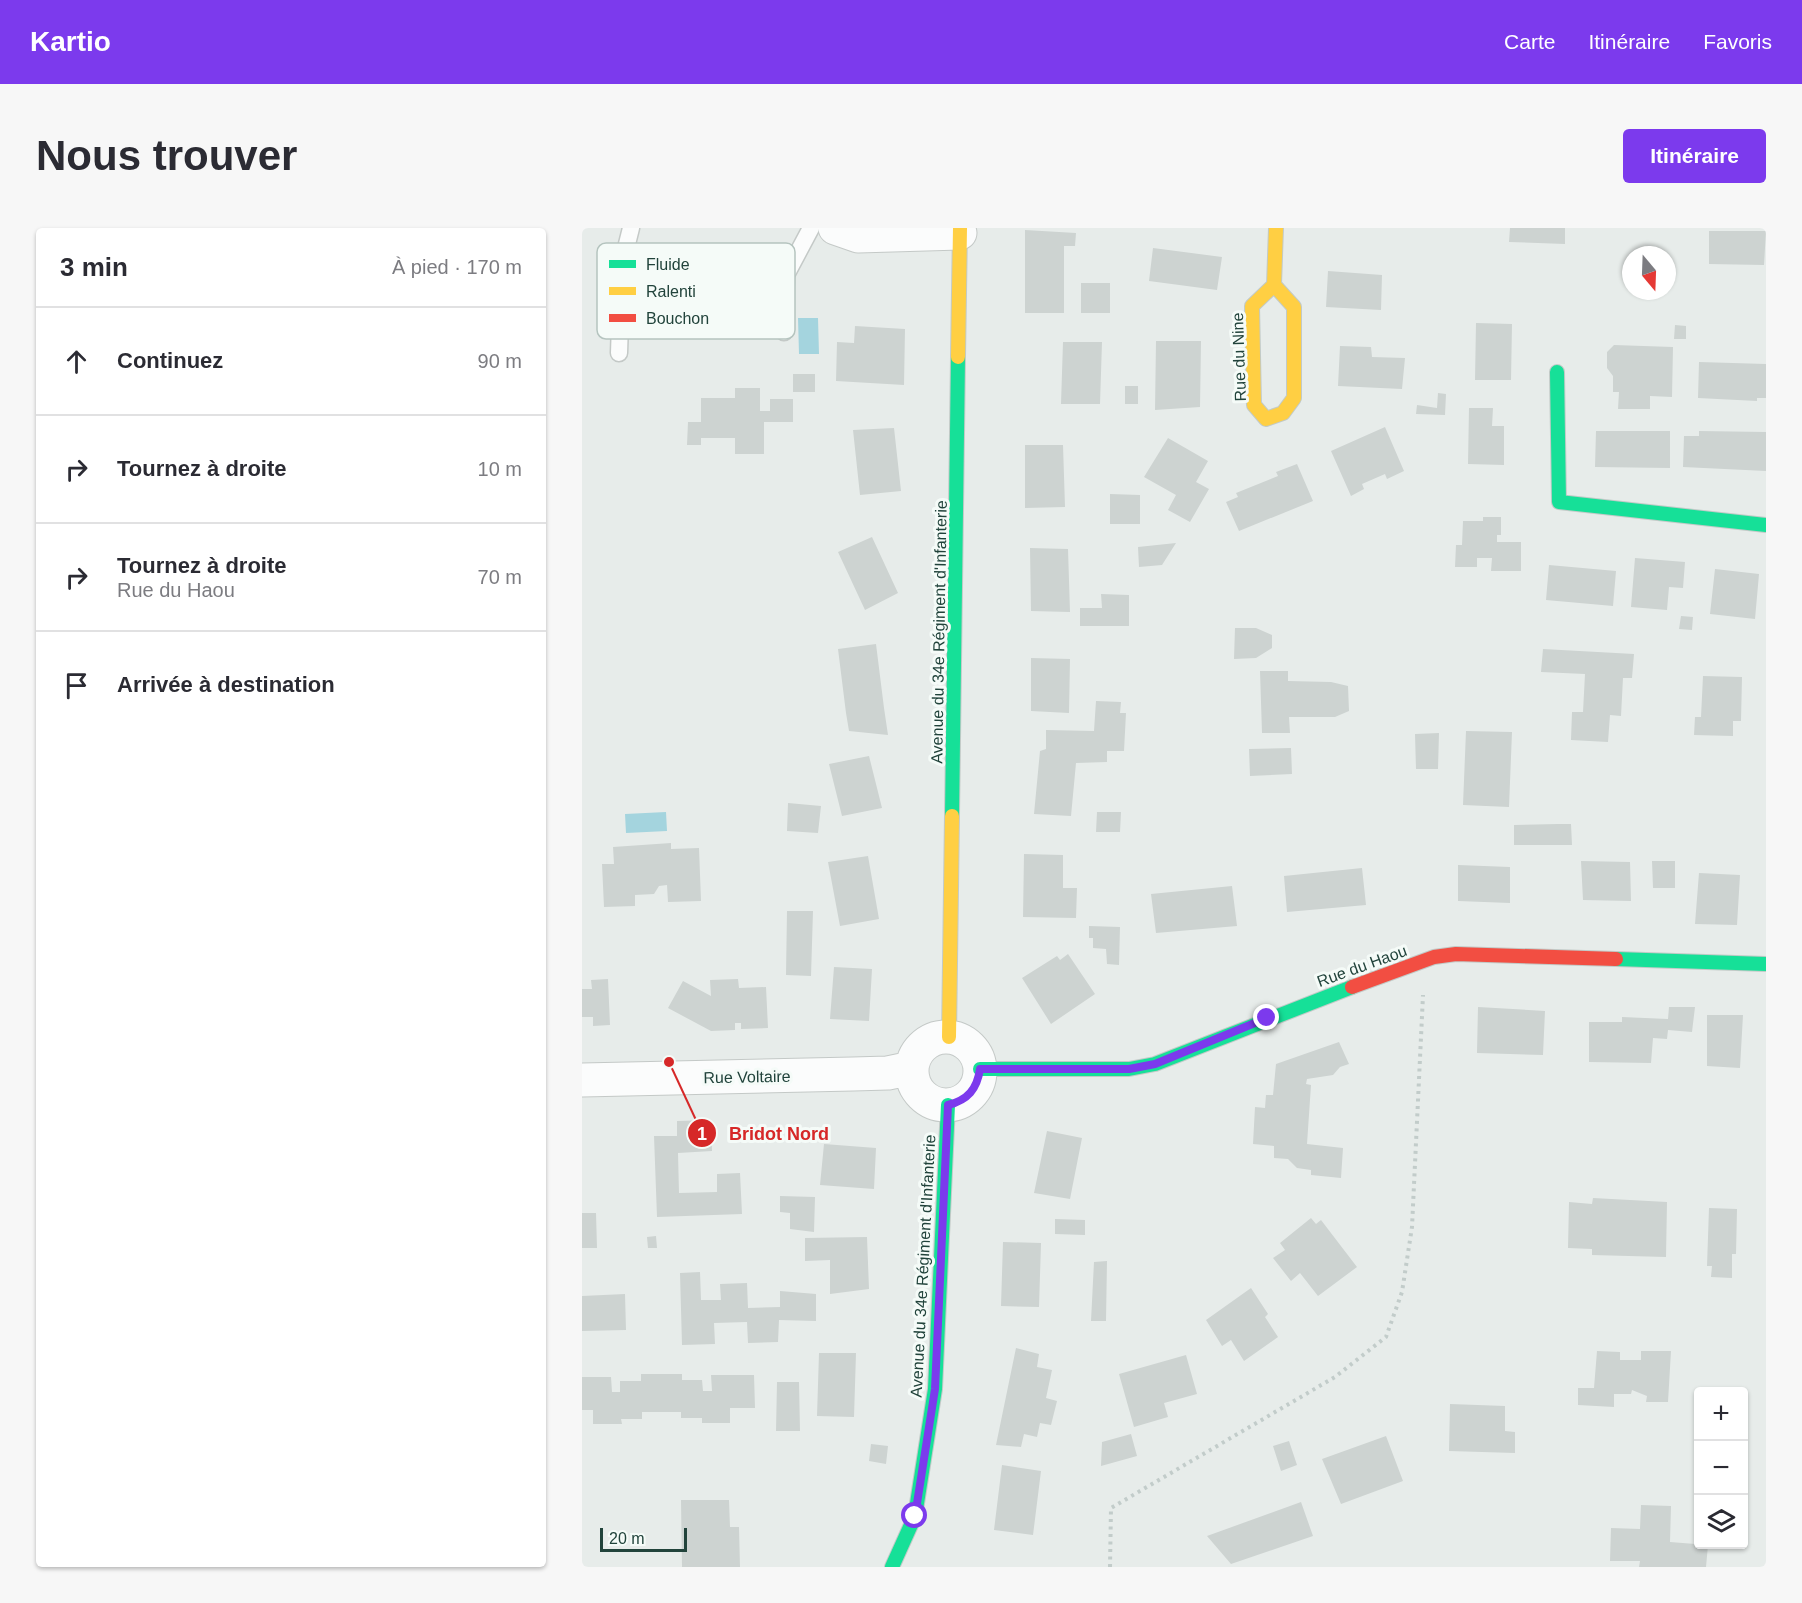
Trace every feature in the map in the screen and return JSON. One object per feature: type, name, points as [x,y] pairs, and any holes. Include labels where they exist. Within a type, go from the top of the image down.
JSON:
[{"type":"street","points":[[835,228],[858,236],[960,231]]},
{"type":"street","points":[[1274,285],[1276,228]]},
{"type":"street","name":"Avenue du 34e Régiment d'Infanterie","points":[[949,1037],[960,231]]},
{"type":"street","name":"Rue du Nine","points":[[1274,285],[1294,307],[1294,398],[1288,410],[1278,417],[1266,419],[1254,405],[1252,306],[1274,285]]},
{"type":"street","points":[[1557,372],[1559,502],[1766,525]]},
{"type":"street","name":"Rue du Haou","points":[[980,1069],[1129,1069],[1155,1064],[1267,1018],[1424,961],[1456,954],[1766,964]]},
{"type":"street","points":[[949,1037],[961,1041],[970,1048],[977,1058],[980,1069],[978,1083],[972,1093],[959,1102],[948,1105],[931,1102],[921,1095],[912,1079],[912,1068],[917,1053],[925,1044],[937,1038],[949,1037]]},
{"type":"street","name":"Rue Voltaire","points":[[582,1080],[888,1073],[912,1068]]},
{"type":"street","name":"Avenue du 34e Régiment d'Infanterie","points":[[892,1567],[915,1516],[935,1389],[948,1105]]},
{"type":"lane","points":[[627,243],[631,228]]},
{"type":"lane","points":[[795,258],[811,228]]},
{"type":"lane","points":[[619,339],[619,353]]},
{"type":"path","points":[[1110,1567],[1111,1508],[1335,1377],[1386,1337],[1402,1292],[1412,1227],[1424,961]]},
{"type":"water","points":[[798,318],[818,318],[819,354],[799,354]]},
{"type":"water","points":[[666,812],[667,831],[626,833],[625,814]]},
{"type":"building","points":[[1510,228],[1565,228],[1565,244],[1509,242]]},
{"type":"building","points":[[1025,230],[1076,233],[1075,246],[1064,246],[1064,313],[1025,313]]},
{"type":"building","points":[[1709,231],[1766,231],[1764,265],[1709,264]]},
{"type":"building","points":[[1153,248],[1222,257],[1217,290],[1149,281]]},
{"type":"building","points":[[1328,271],[1382,275],[1381,310],[1326,307]]},
{"type":"building","points":[[1081,283],[1110,283],[1110,313],[1081,313]]},
{"type":"building","points":[[1476,323],[1512,324],[1511,380],[1475,380]]},
{"type":"building","points":[[1675,325],[1686,326],[1686,339],[1674,339]]},
{"type":"building","points":[[855,326],[905,329],[904,385],[836,381],[837,342],[854,343]]},
{"type":"building","points":[[1156,341],[1201,341],[1200,407],[1155,410]]},
{"type":"building","points":[[1063,342],[1102,342],[1100,404],[1061,404]]},
{"type":"building","points":[[1614,345],[1673,347],[1672,397],[1650,396],[1650,409],[1618,409],[1619,392],[1613,392],[1613,376],[1607,368],[1607,352]]},
{"type":"building","points":[[1340,346],[1371,347],[1372,357],[1405,358],[1402,389],[1338,386]]},
{"type":"building","points":[[1699,362],[1766,364],[1766,398],[1757,398],[1757,401],[1698,398]]},
{"type":"building","points":[[793,374],[815,374],[815,392],[793,392]]},
{"type":"building","points":[[1125,386],[1138,386],[1138,404],[1125,404]]},
{"type":"building","points":[[735,388],[760,388],[760,411],[770,411],[770,399],[793,399],[793,422],[764,422],[764,454],[735,454],[735,438],[701,438],[701,445],[687,445],[688,422],[701,422],[701,398],[735,398]]},
{"type":"building","points":[[1438,393],[1446,394],[1445,415],[1416,414],[1417,405],[1437,408]]},
{"type":"building","points":[[1469,408],[1493,408],[1492,426],[1504,426],[1504,465],[1468,464]]},
{"type":"building","points":[[1385,427],[1404,471],[1387,479],[1385,474],[1362,484],[1364,489],[1351,496],[1331,451]]},
{"type":"building","points":[[894,428],[901,491],[860,495],[853,430]]},
{"type":"building","points":[[1596,431],[1670,431],[1670,468],[1595,467]]},
{"type":"building","points":[[1699,431],[1766,432],[1766,471],[1683,467],[1684,436],[1699,436]]},
{"type":"building","points":[[1168,438],[1208,461],[1196,482],[1209,489],[1190,522],[1168,510],[1176,495],[1144,477]]},
{"type":"building","points":[[1025,445],[1063,445],[1065,507],[1025,508]]},
{"type":"building","points":[[1297,464],[1313,501],[1239,531],[1226,502],[1238,497],[1236,493],[1278,476],[1276,472]]},
{"type":"building","points":[[1110,494],[1140,495],[1140,524],[1110,524]]},
{"type":"building","points":[[1483,517],[1501,517],[1501,535],[1497,535],[1497,542],[1521,542],[1521,571],[1491,571],[1492,558],[1477,558],[1477,567],[1455,567],[1456,545],[1462,545],[1463,521],[1483,521]]},
{"type":"building","points":[[872,537],[898,593],[865,610],[838,552]]},
{"type":"building","points":[[1176,543],[1162,565],[1139,567],[1138,547]]},
{"type":"building","points":[[1030,548],[1068,549],[1070,612],[1031,611]]},
{"type":"building","points":[[1635,558],[1685,562],[1683,588],[1669,587],[1667,610],[1631,607]]},
{"type":"building","points":[[1549,565],[1616,571],[1613,606],[1546,600]]},
{"type":"building","points":[[1715,569],[1759,574],[1755,619],[1710,614]]},
{"type":"building","points":[[1101,594],[1129,595],[1129,626],[1080,626],[1080,608],[1102,608]]},
{"type":"building","points":[[1681,616],[1693,617],[1692,630],[1679,629]]},
{"type":"building","points":[[1235,628],[1256,628],[1272,635],[1272,648],[1256,658],[1234,659]]},
{"type":"building","points":[[876,644],[888,735],[849,731],[846,713],[838,649]]},
{"type":"building","points":[[1543,649],[1634,654],[1632,678],[1623,678],[1621,716],[1610,715],[1608,742],[1571,740],[1572,712],[1583,712],[1585,674],[1541,672]]},
{"type":"building","points":[[1031,658],[1070,659],[1069,713],[1031,711]]},
{"type":"building","points":[[1260,671],[1288,671],[1288,681],[1331,682],[1348,686],[1349,711],[1335,717],[1289,717],[1290,733],[1262,733]]},
{"type":"building","points":[[1703,676],[1742,677],[1741,721],[1733,721],[1733,736],[1694,735],[1695,717],[1701,717]]},
{"type":"building","points":[[1096,701],[1121,702],[1120,713],[1126,713],[1124,751],[1107,751],[1107,762],[1076,763],[1071,816],[1034,814],[1040,751],[1046,749],[1046,730],[1094,731]]},
{"type":"building","points":[[1466,731],[1512,732],[1509,807],[1463,805]]},
{"type":"building","points":[[1439,733],[1438,769],[1416,769],[1415,734]]},
{"type":"building","points":[[1291,748],[1292,774],[1250,776],[1249,749]]},
{"type":"building","points":[[869,756],[882,808],[842,816],[829,764]]},
{"type":"building","points":[[788,803],[821,806],[818,833],[787,831]]},
{"type":"building","points":[[1097,812],[1121,812],[1120,832],[1096,832]]},
{"type":"building","points":[[1571,824],[1572,845],[1514,845],[1514,825]]},
{"type":"building","points":[[671,843],[671,849],[699,848],[701,901],[668,902],[667,885],[659,886],[654,894],[635,895],[635,906],[604,907],[602,864],[614,864],[613,847]]},
{"type":"building","points":[[1024,854],[1063,855],[1063,888],[1077,888],[1076,918],[1023,917]]},
{"type":"building","points":[[868,856],[879,919],[840,926],[828,862]]},
{"type":"building","points":[[1581,861],[1630,862],[1631,901],[1583,900]]},
{"type":"building","points":[[1652,861],[1675,861],[1675,888],[1653,888]]},
{"type":"building","points":[[1458,865],[1510,867],[1510,903],[1458,901]]},
{"type":"building","points":[[1362,868],[1366,905],[1287,912],[1284,876]]},
{"type":"building","points":[[1699,873],[1740,875],[1737,925],[1695,924]]},
{"type":"building","points":[[1232,886],[1237,926],[1156,933],[1151,894]]},
{"type":"building","points":[[787,911],[813,911],[811,976],[786,975]]},
{"type":"building","points":[[1089,926],[1120,927],[1119,965],[1107,964],[1106,949],[1093,948],[1093,938],[1089,938]]},
{"type":"building","points":[[1068,954],[1095,994],[1051,1024],[1022,978],[1057,956],[1060,960]]},
{"type":"building","points":[[834,967],[872,969],[869,1021],[830,1019]]},
{"type":"building","points":[[608,979],[610,1025],[593,1026],[593,1017],[582,1017],[582,989],[592,989],[591,980]]},
{"type":"building","points":[[738,979],[739,988],[766,987],[768,1028],[741,1029],[741,1023],[735,1023],[735,1030],[711,1031],[668,1008],[683,981],[711,996],[710,980]]},
{"type":"building","points":[[1478,1007],[1545,1011],[1543,1055],[1477,1053]]},
{"type":"building","points":[[1669,1007],[1695,1007],[1692,1032],[1668,1030],[1667,1039],[1653,1038],[1651,1063],[1589,1062],[1589,1022],[1622,1022],[1622,1017],[1668,1019]]},
{"type":"building","points":[[1707,1015],[1743,1015],[1740,1068],[1707,1066]]},
{"type":"building","points":[[1339,1042],[1349,1064],[1340,1067],[1333,1075],[1307,1079],[1306,1084],[1311,1085],[1307,1144],[1343,1148],[1341,1178],[1311,1175],[1311,1170],[1297,1168],[1288,1159],[1274,1158],[1274,1146],[1253,1144],[1255,1107],[1265,1108],[1266,1095],[1273,1095],[1276,1064]]},
{"type":"building","points":[[711,1120],[712,1151],[678,1153],[679,1193],[717,1192],[717,1174],[740,1173],[742,1214],[657,1217],[654,1136],[677,1136],[677,1121]]},
{"type":"building","points":[[1047,1131],[1082,1138],[1070,1199],[1034,1193]]},
{"type":"building","points":[[824,1144],[876,1148],[874,1189],[820,1185]]},
{"type":"building","points":[[780,1196],[815,1197],[814,1232],[790,1229],[790,1213],[780,1212]]},
{"type":"building","points":[[1593,1198],[1667,1202],[1666,1257],[1592,1255],[1592,1249],[1568,1248],[1569,1202],[1592,1204]]},
{"type":"building","points":[[1709,1208],[1737,1209],[1736,1254],[1732,1254],[1732,1278],[1711,1277],[1712,1266],[1707,1266]]},
{"type":"building","points":[[582,1213],[596,1213],[597,1248],[582,1248]]},
{"type":"building","points":[[1311,1218],[1316,1224],[1321,1220],[1357,1267],[1318,1296],[1300,1273],[1291,1281],[1273,1258],[1285,1250],[1280,1243]]},
{"type":"building","points":[[1055,1219],[1085,1220],[1085,1235],[1055,1234]]},
{"type":"building","points":[[656,1236],[657,1248],[648,1248],[647,1237]]},
{"type":"building","points":[[867,1237],[869,1289],[830,1294],[830,1260],[805,1261],[805,1238]]},
{"type":"building","points":[[1003,1242],[1041,1243],[1039,1307],[1001,1306]]},
{"type":"building","points":[[1107,1261],[1106,1321],[1091,1321],[1094,1262]]},
{"type":"building","points":[[700,1272],[701,1300],[721,1300],[720,1284],[747,1283],[748,1308],[780,1307],[780,1291],[816,1294],[816,1321],[779,1320],[778,1342],[748,1343],[747,1322],[714,1323],[715,1344],[682,1345],[680,1273]]},
{"type":"building","points":[[1251,1288],[1268,1314],[1265,1317],[1278,1337],[1244,1361],[1231,1340],[1222,1346],[1206,1320]]},
{"type":"building","points":[[625,1294],[626,1330],[582,1331],[582,1296]]},
{"type":"building","points":[[1016,1348],[1039,1354],[1037,1367],[1052,1370],[1046,1398],[1057,1401],[1051,1425],[1040,1423],[1037,1437],[1024,1434],[1021,1447],[996,1445]]},
{"type":"building","points":[[1597,1351],[1620,1352],[1620,1360],[1641,1360],[1641,1351],[1671,1351],[1668,1402],[1646,1402],[1647,1396],[1632,1390],[1631,1394],[1614,1394],[1614,1407],[1578,1405],[1578,1388],[1594,1388]]},
{"type":"building","points":[[819,1353],[856,1353],[854,1417],[817,1416]]},
{"type":"building","points":[[1186,1355],[1197,1394],[1164,1403],[1168,1417],[1134,1427],[1119,1374]]},
{"type":"building","points":[[641,1374],[682,1374],[682,1380],[702,1380],[703,1391],[712,1391],[711,1375],[754,1375],[755,1408],[730,1408],[730,1423],[702,1423],[702,1418],[681,1418],[681,1412],[642,1412],[642,1419],[621,1419],[622,1424],[593,1424],[593,1410],[582,1410],[582,1377],[611,1377],[612,1392],[620,1392],[620,1381],[641,1381]]},
{"type":"building","points":[[777,1382],[799,1382],[800,1431],[776,1431]]},
{"type":"building","points":[[1450,1404],[1505,1406],[1505,1431],[1515,1432],[1515,1453],[1449,1451]]},
{"type":"building","points":[[1131,1434],[1137,1456],[1101,1466],[1102,1442]]},
{"type":"building","points":[[1386,1436],[1403,1481],[1341,1504],[1322,1459]]},
{"type":"building","points":[[1289,1441],[1297,1465],[1281,1471],[1273,1446]]},
{"type":"building","points":[[871,1444],[888,1446],[886,1464],[869,1461]]},
{"type":"building","points":[[1002,1465],[1041,1471],[1033,1535],[994,1530]]},
{"type":"building","points":[[681,1500],[729,1500],[730,1527],[739,1527],[740,1567],[682,1567]]},
{"type":"building","points":[[1301,1502],[1313,1536],[1231,1564],[1207,1536]]},
{"type":"building","points":[[1641,1505],[1671,1506],[1670,1542],[1694,1544],[1694,1549],[1708,1549],[1706,1567],[1639,1567],[1640,1561],[1610,1561],[1611,1528],[1640,1529]]},
{"type":"traffic: fast","points":[[952,816],[958,357]]},
{"type":"traffic: fast","points":[[1557,372],[1559,502],[1766,525]]},
{"type":"traffic: fast","points":[[1616,959],[1766,964]]},
{"type":"traffic: fast","points":[[980,1069],[1129,1069],[1155,1064],[1352,987]]},
{"type":"traffic: fast","points":[[892,1567],[915,1516],[935,1389],[948,1105]]},
{"type":"traffic: slow","points":[[958,357],[960,228]]},
{"type":"traffic: slow","points":[[1274,285],[1252,306],[1254,405],[1266,419],[1283,413],[1294,398],[1294,307],[1274,285],[1276,228]]},
{"type":"traffic: slow","points":[[949,1037],[952,816]]},
{"type":"traffic: jam","points":[[1352,987],[1434,957],[1456,954],[1616,959]]},
{"type":"place","name":"Bridot Nord","points":[[669,1062]]},
{"type":"route","points":[[915,1516],[935,1389],[948,1105],[959,1102],[972,1093],[978,1083],[980,1069],[1129,1069],[1155,1064],[1267,1018]]}]
